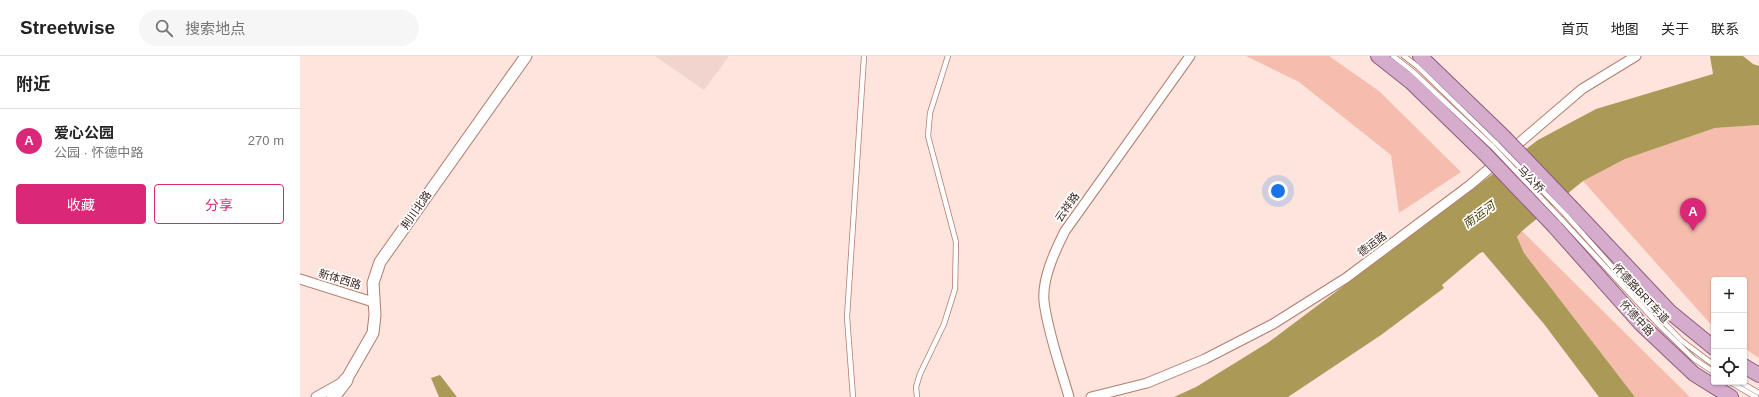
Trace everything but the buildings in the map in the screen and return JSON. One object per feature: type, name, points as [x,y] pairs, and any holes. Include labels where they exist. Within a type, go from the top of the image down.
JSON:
[{"type":"main road","points":[[1378,56],[1494,145]]},
{"type":"main road","points":[[1420,56],[1494,145]]},
{"type":"main road","name":"马公桥","points":[[1494,145],[1569,212]]},
{"type":"main road","name":"马公桥","points":[[1494,145],[1557,222]]},
{"type":"main road","points":[[1569,212],[1670,312],[1711,346]]},
{"type":"main road","name":"怀德中路","points":[[1557,222],[1641,324],[1694,374],[1731,397]]},
{"type":"main road","points":[[1747,366],[1759,370]]},
{"type":"main road","points":[[1747,367],[1759,375]]},
{"type":"main road","points":[[1694,374],[1718,397]]},
{"type":"main road","name":"荆川北路","points":[[333,397],[346,380]]},
{"type":"main road","name":"荆川北路","points":[[340,397],[346,380]]},
{"type":"street","name":"荆川北路","points":[[346,380],[373,333],[375,315],[373,283],[380,262],[526,56]]},
{"type":"street","name":"云祥路","points":[[1069,397],[1054,345],[1044,300],[1050,263],[1065,231],[1190,56]]},
{"type":"street","name":"德运路","points":[[1091,397],[1147,383],[1205,359],[1280,320],[1346,278],[1470,185],[1582,89],[1636,56]]},
{"type":"street","name":"新体西路","points":[[300,279],[373,302]]},
{"type":"street","points":[[316,397],[346,380]]},
{"type":"lane","points":[[852,397],[847,317],[864,56]]},
{"type":"lane","points":[[917,397],[916,387],[920,374],[942,331],[954,289],[956,242],[928,136],[930,113],[948,56]]},
{"type":"lane","points":[[1393,56],[1412,70],[1494,145]]},
{"type":"lane","points":[[1404,56],[1417,66],[1494,145]]},
{"type":"lane","name":"怀德路BRT车道","points":[[1569,212],[1639,296],[1682,340],[1711,363]]},
{"type":"lane","name":"怀德路BRT车道","points":[[1557,222],[1694,359],[1711,370]]},
{"type":"lane","points":[[1735,385],[1756,397]]},
{"type":"lane","points":[[1745,385],[1759,393]]},
{"type":"shaded area","points":[[655,56],[729,56],[704,90]]},
{"type":"shaded area","points":[[1246,56],[1329,56],[1379,91],[1461,172],[1399,213],[1391,155],[1299,82]]},
{"type":"shaded area","points":[[1759,125],[1759,358],[1747,350],[1747,277],[1711,277],[1711,325],[1583,181],[1625,159],[1715,128]]},
{"type":"shaded area","points":[[1522,231],[1690,397],[1635,397],[1524,253],[1517,238]]},
{"type":"water","name":"南运河","points":[[1710,56],[1743,56],[1753,64],[1759,66],[1759,125],[1715,128],[1625,159],[1583,181],[1522,231],[1517,237],[1524,253],[1635,397],[1599,397],[1544,324],[1483,252],[1442,285],[1444,288],[1381,335],[1288,397],[1174,397],[1196,387],[1269,342],[1538,140],[1596,109],[1713,74]]},
{"type":"water","points":[[440,375],[457,397],[439,397],[431,378]]},
{"type":"place","name":"爱心公园","points":[[1693,231]]}]
